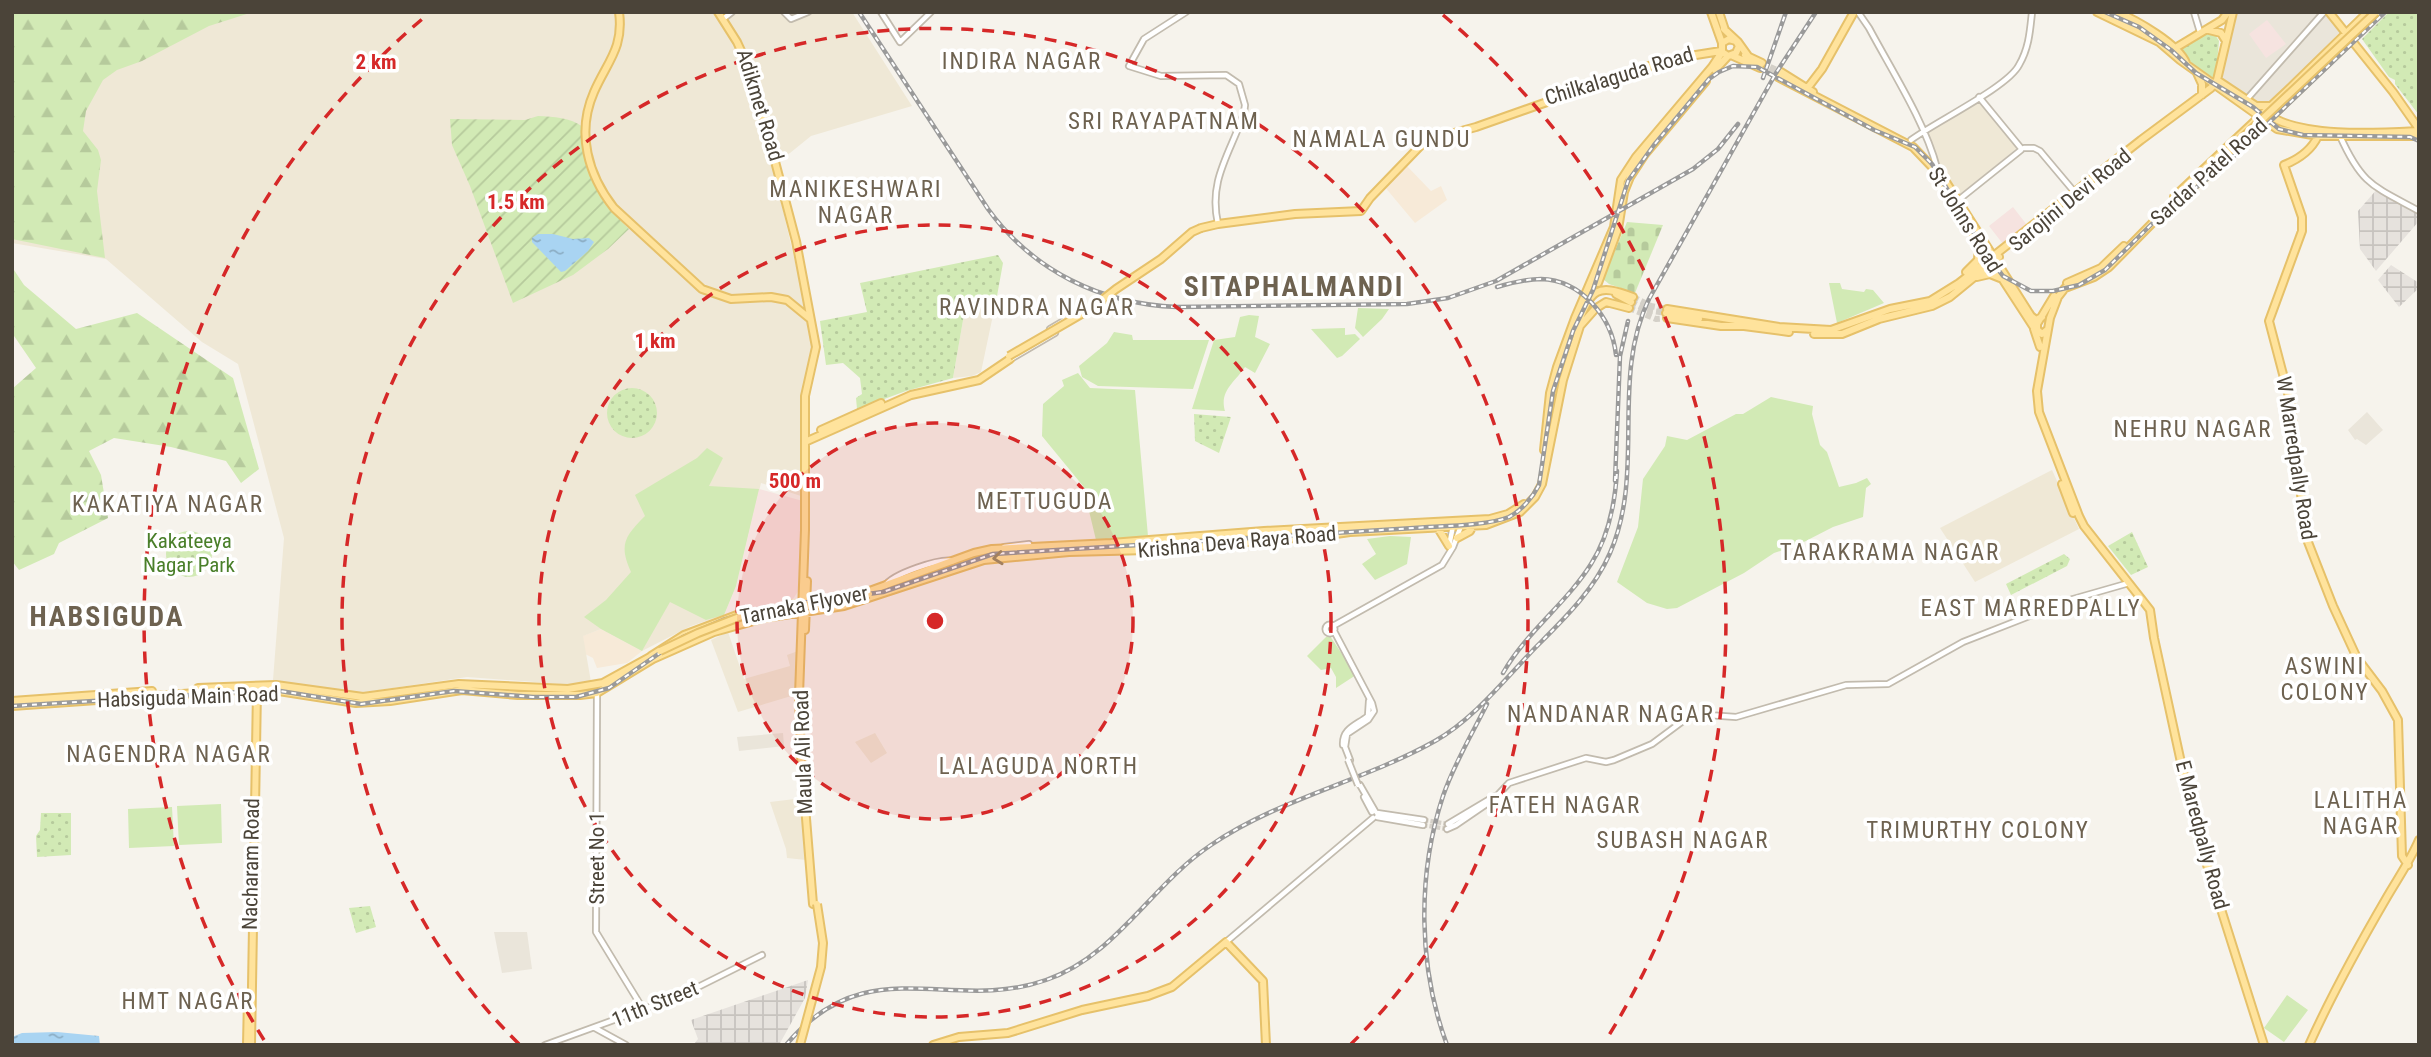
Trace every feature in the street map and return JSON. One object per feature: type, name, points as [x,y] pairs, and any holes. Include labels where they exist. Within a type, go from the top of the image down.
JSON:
[{"type":"main road","points":[[619,12],[617,47],[594,92],[586,122],[588,158],[595,179],[606,198],[702,289],[731,299],[780,298],[796,305],[814,325],[820,351],[809,396],[804,613]]},
{"type":"main road","points":[[1805,89],[1813,82],[1855,12]]},
{"type":"main road","points":[[1805,89],[1855,12]]},
{"type":"main road","points":[[2097,12],[2173,49]]},
{"type":"main road","points":[[2117,12],[2183,55],[2186,63],[2196,71],[2291,132],[2318,136],[2419,134]]},
{"type":"main road","points":[[2329,12],[2348,30],[2419,122]]},
{"type":"main road","points":[[2176,199],[2375,13]]},
{"type":"main road","name":"Sardar Patel Road","points":[[2039,330],[2065,288],[2102,272],[2176,199],[2215,170],[2268,118],[2348,30],[2375,13]]},
{"type":"main road","name":"Sardar Patel Road","points":[[2307,78],[2348,30],[2375,13]]},
{"type":"main road","points":[[1715,14],[1748,56]]},
{"type":"main road","points":[[1715,14],[1725,49]]},
{"type":"main road","points":[[2173,49],[2230,14]]},
{"type":"main road","points":[[2215,83],[2230,14]]},
{"type":"main road","name":"Adikmet Road","points":[[722,15],[745,59],[758,97],[796,242],[814,325]]},
{"type":"main road","name":"Adikmet Road","points":[[722,15],[740,41],[754,76],[799,241],[814,325]]},
{"type":"main road","points":[[2348,30],[2356,23]]},
{"type":"main road","points":[[1725,30],[1736,30]]},
{"type":"main road","points":[[1725,30],[1725,49]]},
{"type":"main road","points":[[2200,32],[2216,30],[2226,41]]},
{"type":"main road","points":[[2348,30],[2419,134]]},
{"type":"main road","points":[[1736,41],[1739,49],[1761,65],[1725,49],[1736,41]]},
{"type":"main road","name":"Krishna Deva Raya Road","points":[[1288,533],[1486,525],[1511,517],[1529,505],[1542,484],[1557,367],[1569,349],[1618,229],[1624,192],[1630,177],[1725,49],[1739,49]]},
{"type":"main road","name":"Chilkalaguda Road","points":[[807,439],[920,388],[978,378],[1093,309],[1161,259],[1192,232],[1218,224],[1295,214],[1361,211],[1370,198],[1425,141],[1476,127],[1669,60],[1725,49]]},
{"type":"main road","points":[[2196,71],[2202,84],[2202,95]]},
{"type":"main road","name":"St Johns Road","points":[[1780,74],[1907,142],[1936,169]]},
{"type":"main road","points":[[1813,82],[1812,87],[1820,96]]},
{"type":"main road","points":[[2215,83],[2261,107],[2268,118],[2291,127],[2319,131],[2419,134]]},
{"type":"main road","name":"Sarojini Devi Road","points":[[1992,258],[2215,83]]},
{"type":"main road","name":"St Johns Road","points":[[1805,89],[1877,126],[1911,140],[1936,169],[1979,242],[1992,258],[2003,281],[2039,330],[2040,347]]},
{"type":"main road","name":"Sardar Patel Road","points":[[2039,330],[2037,324],[2057,290],[2101,268],[2180,191],[2268,118]]},
{"type":"main road","name":"W Marredpally Road","points":[[2318,136],[2302,156],[2284,165],[2302,217],[2302,231],[2269,321],[2290,401],[2301,481],[2304,530],[2357,658],[2382,691],[2398,720],[2402,856],[2408,865]]},
{"type":"main road","points":[[2180,191],[2201,175]]},
{"type":"main road","name":"St Johns Road","points":[[1956,202],[2031,316],[2036,320],[2044,316]]},
{"type":"main road","points":[[1932,300],[1977,263],[1979,242]]},
{"type":"main road","points":[[1882,315],[1932,306],[1950,297],[1973,279],[1992,258]]},
{"type":"main road","points":[[1666,313],[1721,326],[1737,324],[1779,332],[1834,335],[1882,315],[1932,300],[1959,284],[1992,258]]},
{"type":"main road","points":[[1973,279],[1990,274],[2003,281]]},
{"type":"main road","points":[[1593,288],[1611,289],[1631,302]]},
{"type":"main road","points":[[1608,290],[1631,302]]},
{"type":"main road","points":[[1608,290],[1609,302]]},
{"type":"main road","points":[[1609,302],[1615,294]]},
{"type":"main road","points":[[796,305],[807,298]]},
{"type":"main road","points":[[1609,302],[1631,302]]},
{"type":"main road","name":"Krishna Deva Raya Road","points":[[805,599],[817,602],[882,591],[974,553],[1003,548],[1054,546],[1148,550],[1288,533],[1490,519],[1508,514],[1527,501],[1535,491],[1541,475],[1552,407],[1580,326],[1596,308],[1609,302]]},
{"type":"main road","name":"E Maredpally Road","points":[[2039,330],[2040,347],[2033,397],[2035,408],[2074,515],[2088,536],[2150,610],[2196,827],[2264,1045]]},
{"type":"main road","name":"E Maredpally Road","points":[[2039,330],[2039,412],[2078,516],[2110,560]]},
{"type":"main road","points":[[1457,538],[1470,531],[1473,526]]},
{"type":"main road","points":[[1438,528],[1450,548]]},
{"type":"main road","points":[[1030,547],[1030,555]]},
{"type":"main road","name":"Krishna Deva Raya Road","points":[[804,613],[984,560],[1112,547]]},
{"type":"main road","name":"Tarnaka Flyover","points":[[652,658],[699,635],[743,618],[771,612],[829,607],[882,591]]},
{"type":"main road","points":[[652,658],[684,635],[719,620],[766,608],[792,605],[805,599]]},
{"type":"main road","points":[[806,625],[818,611]]},
{"type":"main road","name":"Maula Ali Road","points":[[804,613],[804,734],[808,832]]},
{"type":"main road","name":"Maula Ali Road","points":[[798,1045],[821,967],[823,943],[814,901],[799,695],[804,613]]},
{"type":"main road","name":"Habsiguda Main Road","points":[[553,692],[603,683],[652,658],[736,625],[804,613]]},
{"type":"main road","name":"Habsiguda Main Road","points":[[12,704],[254,686],[306,688],[363,697],[454,688],[597,693],[652,658]]},
{"type":"main road","name":"Habsiguda Main Road","points":[[128,695],[243,691],[254,686],[356,703],[390,701],[454,688]]},
{"type":"main road","name":"Nacharam Road","points":[[249,1045],[254,686]]},
{"type":"main road","points":[[243,691],[249,694],[254,702],[272,690]]},
{"type":"main road","points":[[2309,1045],[2327,1006],[2419,841]]},
{"type":"main road","points":[[933,1045],[959,1037],[1008,1033],[1082,1010],[1148,996],[1178,982],[1226,942],[1263,981],[1266,1045]]},
{"type":"street","points":[[722,15],[732,12]]},
{"type":"street","points":[[784,12],[791,19],[808,12]]},
{"type":"street","points":[[881,12],[900,42],[931,12]]},
{"type":"street","points":[[1186,12],[1144,39],[1129,66],[1161,76],[1226,75],[1239,84],[1245,105],[1244,113],[1214,193],[1218,224]]},
{"type":"street","points":[[1855,12],[1869,28],[1923,131],[1936,169]]},
{"type":"street","points":[[1911,140],[2006,80],[2018,68],[2028,45],[2032,12]]},
{"type":"street","points":[[2194,12],[2200,32]]},
{"type":"street","points":[[2247,99],[2329,12]]},
{"type":"street","points":[[1979,97],[2022,148]]},
{"type":"street","points":[[2340,136],[2347,155],[2358,172],[2389,196],[2419,211]]},
{"type":"street","points":[[1956,202],[2022,148],[2040,151],[2076,194]]},
{"type":"street","points":[[1082,311],[1087,312],[1085,316],[1008,358],[1008,355],[1072,316],[1082,311]]},
{"type":"street","points":[[1450,548],[1453,526]]},
{"type":"street","points":[[1374,814],[1359,785],[1345,747],[1349,732],[1373,715],[1370,700],[1332,630],[1436,570],[1442,565],[1462,526]]},
{"type":"street","points":[[1003,548],[1005,545],[1017,544],[1054,546]]},
{"type":"street","points":[[1448,826],[1513,782],[1586,758],[1606,762],[1614,760],[1652,744],[1687,718],[1708,715],[1735,717],[1846,685],[1888,684],[1963,642],[2073,599],[2129,583]]},
{"type":"street","name":"Street No 1","points":[[597,693],[596,932],[643,1009]]},
{"type":"street","points":[[1374,814],[1424,823]]},
{"type":"street","points":[[1226,942],[1366,824],[1374,814]]},
{"type":"street","name":"11th Street","points":[[545,1045],[698,988],[762,955]]},
{"type":"street","points":[[594,1028],[626,1045]]},
{"type":"shaded area","points":[[12,12],[852,12],[912,106],[811,136],[772,163],[813,339],[803,452],[804,497],[761,483],[736,586],[724,615],[691,626],[642,651],[601,629],[583,636],[591,682],[574,685],[467,677],[359,693],[273,680],[284,538],[238,364],[202,342],[106,259],[12,243]]},
{"type":"shaded area","points":[[2237,12],[2326,12],[2340,32],[2275,99],[2267,104],[2257,103],[2222,78]]},
{"type":"shaded area","points":[[2267,20],[2286,44],[2266,58],[2249,34]]},
{"type":"shaded area","points":[[1978,99],[2017,148],[1960,196],[1940,168],[1927,130]]},
{"type":"shaded area","points":[[1405,164],[1431,191],[1441,186],[1447,200],[1415,223],[1384,186]]},
{"type":"shaded area","points":[[2378,188],[2419,215],[2419,221],[2376,271],[2360,249],[2358,211]]},
{"type":"shaded area","points":[[2013,207],[2027,225],[2003,244],[1989,226]]},
{"type":"shaded area","points":[[2391,265],[2419,283],[2419,288],[2399,307],[2378,280]]},
{"type":"shaded area","points":[[997,296],[981,372],[953,378],[966,303]]},
{"type":"shaded area","points":[[2367,412],[2383,430],[2366,445],[2355,440],[2348,430]]},
{"type":"shaded area","points":[[2052,470],[2079,529],[1975,582],[1940,528]]},
{"type":"shaded area","points":[[759,489],[803,501],[799,590],[793,599],[724,615],[736,586]]},
{"type":"shaded area","points":[[601,629],[642,651],[627,663],[597,668],[593,658],[585,654],[582,636]]},
{"type":"shaded area","points":[[728,632],[744,679],[790,666],[787,655],[798,651],[798,694],[738,712],[711,640]]},
{"type":"shaded area","points":[[783,733],[784,746],[739,751],[737,737]]},
{"type":"shaded area","points":[[875,733],[887,753],[871,763],[855,742]]},
{"type":"shaded area","points":[[803,798],[806,860],[787,858],[770,802]]},
{"type":"shaded area","points":[[494,932],[527,932],[532,969],[502,973]]},
{"type":"shaded area","points":[[808,980],[805,998],[779,1045],[678,1045],[694,1044],[698,1039],[691,1020]]},
{"type":"green space","points":[[12,12],[253,12],[209,26],[142,61],[117,70],[103,80],[86,111],[83,131],[98,150],[101,160],[97,191],[105,258],[12,239]]},
{"type":"green space","points":[[2389,12],[2419,12],[2419,115],[2362,39]]},
{"type":"green space","points":[[2214,33],[2219,41],[2216,74],[2213,77],[2199,70],[2181,49],[2200,35]]},
{"type":"green space","points":[[538,116],[567,119],[583,127],[584,156],[592,180],[609,206],[629,229],[608,249],[573,275],[513,303],[452,145],[450,119],[525,120]]},
{"type":"green space","points":[[1627,222],[1663,225],[1635,293],[1609,284],[1603,279]]},
{"type":"green space","points":[[998,255],[1003,263],[997,296],[966,303],[953,378],[857,409],[856,398],[862,394],[860,378],[843,363],[826,365],[820,321],[867,312],[860,283]]},
{"type":"green space","points":[[12,267],[24,285],[76,329],[137,313],[233,378],[259,469],[241,483],[226,461],[171,447],[114,438],[89,451],[101,475],[108,518],[59,543],[54,554],[19,570],[12,561],[12,389],[36,368],[12,333]]},
{"type":"green space","points":[[1829,283],[1840,283],[1842,289],[1864,292],[1866,289],[1873,290],[1884,303],[1837,323]]},
{"type":"green space","points":[[1358,308],[1389,309],[1363,337],[1355,328]]},
{"type":"green space","points":[[1259,316],[1255,337],[1270,344],[1255,373],[1245,367],[1233,382],[1224,398],[1225,411],[1192,409],[1214,340],[1235,337],[1240,317]]},
{"type":"green space","points":[[1345,328],[1345,335],[1355,334],[1360,339],[1337,358],[1311,329]]},
{"type":"green space","points":[[1114,332],[1132,335],[1133,340],[1209,340],[1193,389],[1098,386],[1082,377],[1079,366],[1107,343]]},
{"type":"green space","points":[[1078,373],[1090,388],[1135,390],[1148,536],[1096,540],[1083,486],[1042,436],[1043,404],[1064,386],[1062,380]]},
{"type":"green space","points":[[632,388],[650,395],[657,413],[650,431],[632,438],[614,431],[607,413],[614,395]]},
{"type":"green space","points":[[1771,397],[1813,406],[1812,414],[1820,445],[1827,452],[1839,487],[1867,478],[1871,484],[1866,488],[1863,517],[1774,553],[1744,573],[1677,608],[1667,609],[1647,603],[1617,582],[1638,527],[1643,479],[1665,446],[1667,436],[1687,440],[1736,414],[1743,414]]},
{"type":"green space","points":[[1194,414],[1231,417],[1219,453],[1195,441]]},
{"type":"green space","points":[[707,448],[723,458],[709,486],[759,489],[736,586],[724,615],[706,620],[670,602],[642,651],[584,617],[606,600],[631,572],[625,555],[626,542],[632,530],[645,516],[635,495],[697,458]]},
{"type":"green space","name":"Kakateeya Nagar Park","points":[[189,531],[205,538],[212,554],[205,570],[189,577],[173,570],[166,554],[173,538]]},
{"type":"green space","points":[[2132,532],[2148,567],[2131,575],[2108,546]]},
{"type":"green space","points":[[1411,537],[1407,564],[1375,580],[1362,564],[1376,554],[1367,539]]},
{"type":"green space","points":[[2064,554],[2070,559],[2067,566],[2011,595],[2006,584]]},
{"type":"green space","points":[[1330,636],[1356,675],[1336,688],[1336,677],[1331,668],[1321,670],[1307,656]]},
{"type":"green space","points":[[221,804],[222,843],[179,845],[177,806]]},
{"type":"green space","points":[[172,807],[174,846],[129,848],[128,809]]},
{"type":"green space","points":[[41,813],[71,813],[71,855],[37,857],[36,836],[40,830]]},
{"type":"green space","points":[[370,906],[376,927],[356,933],[349,908]]},
{"type":"green space","points":[[2287,995],[2308,1010],[2284,1042],[2264,1028]]},
{"type":"water","points":[[538,234],[553,234],[573,239],[589,238],[594,242],[588,251],[561,272],[532,242],[532,238]]},
{"type":"water","points":[[57,1032],[99,1036],[100,1045],[12,1045],[12,1037],[22,1033]]},
{"type":"tunnel","points":[[1762,63],[1781,72]]},
{"type":"tunnel","points":[[1760,68],[1778,77]]},
{"type":"tunnel","points":[[1633,297],[1651,306],[1667,309]]},
{"type":"tunnel","points":[[1631,302],[1647,310],[1666,313]]},
{"type":"tunnel","points":[[1629,308],[1656,319],[1667,318]]},
{"type":"tunnel","points":[[1424,820],[1448,824]]},
{"type":"tunnel","points":[[1423,825],[1447,829]]},
{"type":"railway","points":[[859,12],[988,209],[1006,231],[1026,250],[1071,280],[1096,291],[1149,304],[1177,307],[1407,304],[1448,298],[1496,281],[1693,169],[1718,149],[1738,124]]},
{"type":"railway","points":[[1763,78],[1786,12]]},
{"type":"railway","points":[[786,1045],[817,1015],[848,998],[879,990],[911,988],[976,991],[1011,989],[1046,980],[1071,969],[1113,937],[1190,861],[1211,845],[1264,815],[1379,768],[1435,741],[1463,722],[1488,698],[1578,603],[1596,579],[1610,553],[1626,490],[1632,361],[1638,330],[1649,299],[1776,73],[1816,12]]},
{"type":"railway","points":[[2105,12],[2139,27],[2171,50],[2196,73],[2253,107],[2279,129],[2303,135],[2410,137],[2419,141]]},
{"type":"railway","points":[[12,706],[274,690],[361,704],[454,691],[533,697],[576,697],[609,688],[683,637],[723,620],[763,608],[883,592],[993,554],[1462,525],[1500,520],[1522,507],[1539,485],[1553,391],[1573,331],[1593,290],[1628,181],[1709,79],[1719,72],[1733,66],[1757,67],[1874,130],[1915,147],[1932,164],[1987,255],[2003,276],[2031,291],[2053,291],[2079,285],[2105,270],[2166,210],[2218,171],[2385,12]]},
{"type":"railway","points":[[1497,287],[1541,279],[1569,286],[1581,293],[1601,315],[1608,327],[1616,355]]},
{"type":"railway","points":[[1615,481],[1620,356],[1628,321]]},
{"type":"railway","points":[[1503,673],[1523,644],[1570,592],[1591,564],[1610,519],[1617,471]]},
{"type":"railway","points":[[1447,1045],[1430,984],[1424,921],[1425,889],[1435,826],[1447,784],[1487,704]]},
{"type":"district","name":"INDIRA NAGAR","points":[[1022,61]]},
{"type":"district","name":"SRI RAYAPATNAM","points":[[1164,121]]},
{"type":"district","name":"NAMALA GUNDU","points":[[1382,139]]},
{"type":"district","name":"MANIKESHWARI NAGAR","points":[[856,202]]},
{"type":"district","name":"SITAPHALMANDI","points":[[1294,286]]},
{"type":"district","name":"RAVINDRA NAGAR","points":[[1037,307]]},
{"type":"district","name":"NEHRU NAGAR","points":[[2193,429]]},
{"type":"district","name":"METTUGUDA","points":[[1045,501]]},
{"type":"district","name":"KAKATIYA NAGAR","points":[[168,504]]},
{"type":"district","name":"TARAKRAMA NAGAR","points":[[1890,552]]},
{"type":"district","name":"EAST MARREDPALLY","points":[[2031,608]]},
{"type":"district","name":"HABSIGUDA","points":[[107,616]]},
{"type":"district","name":"ASWINI COLONY","points":[[2325,679]]},
{"type":"district","name":"NANDANAR NAGAR","points":[[1611,714]]},
{"type":"district","name":"NAGENDRA NAGAR","points":[[169,754]]},
{"type":"district","name":"LALAGUDA NORTH","points":[[1039,766]]},
{"type":"district","name":"FATEH NAGAR","points":[[1565,805]]},
{"type":"district","name":"LALITHA NAGAR","points":[[2361,813]]},
{"type":"district","name":"TRIMURTHY COLONY","points":[[1978,830]]},
{"type":"district","name":"SUBASH NAGAR","points":[[1683,840]]},
{"type":"district","name":"HMT NAGAR","points":[[188,1001]]}]
